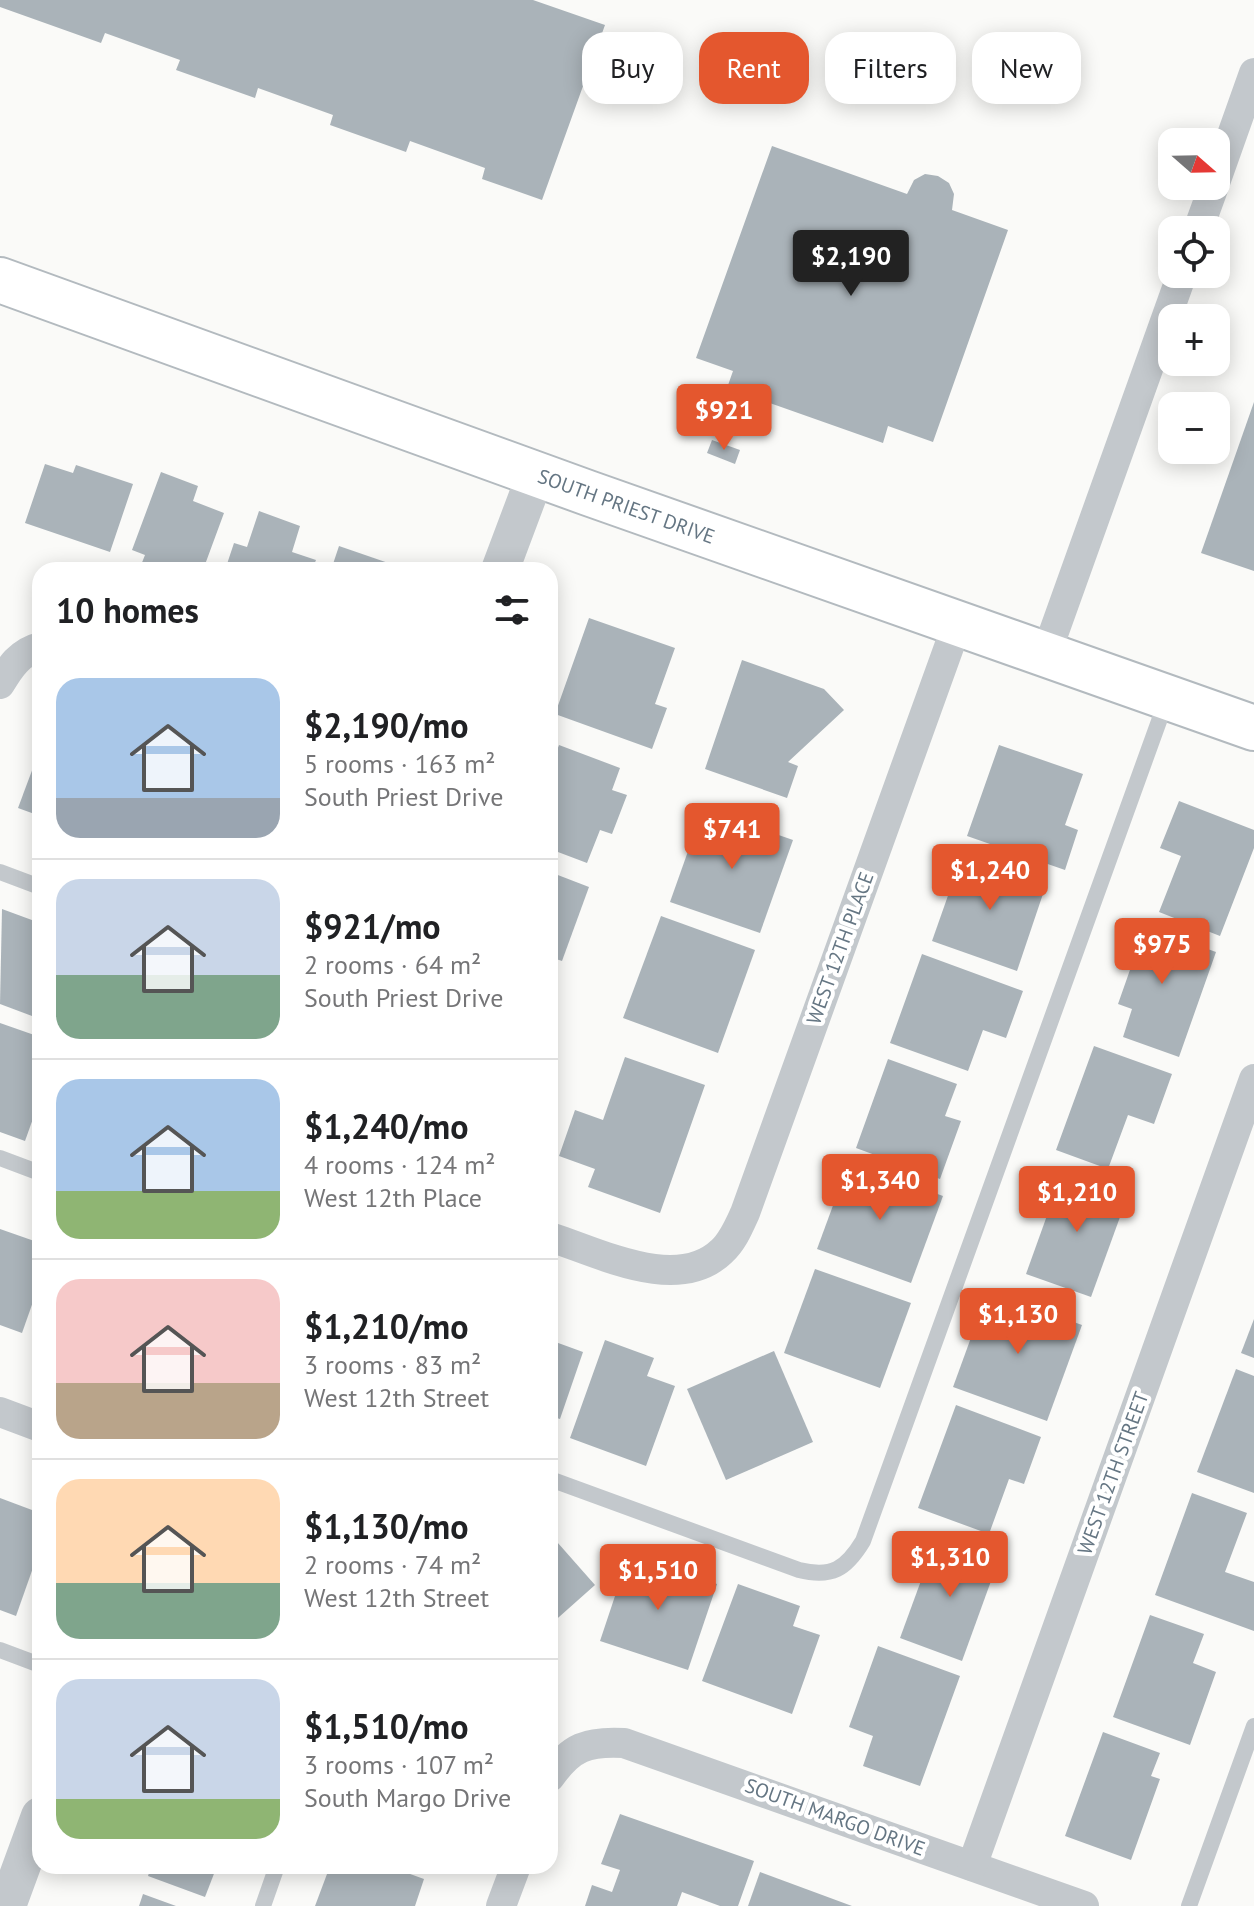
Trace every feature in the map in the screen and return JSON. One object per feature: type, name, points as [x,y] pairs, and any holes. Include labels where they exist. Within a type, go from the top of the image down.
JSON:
[{"type":"main road","name":"SOUTH PRIEST DRIVE","points":[[0,280],[1254,728]]},
{"type":"street","points":[[1230,141],[1254,73]]},
{"type":"street","points":[[1046,654],[1177,288]]},
{"type":"street","points":[[503,562],[536,474]]},
{"type":"street","name":"WEST 12TH PLACE","points":[[558,1240],[645,1267],[668,1271],[688,1270],[706,1264],[724,1250],[745,1213],[958,622]]},
{"type":"street","points":[[0,684],[12,664],[32,649]]},
{"type":"street","name":"WEST 12TH STREET","points":[[972,1866],[1254,1079]]},
{"type":"street","points":[[0,1412],[32,1424]]},
{"type":"street","name":"SOUTH MARGO DRIVE","points":[[558,1766],[566,1755],[584,1745],[624,1743],[1084,1906]]},
{"type":"street","points":[[7,1893],[32,1835]]},
{"type":"street","points":[[501,1906],[513,1874]]},
{"type":"lane","points":[[558,1482],[799,1570],[817,1574],[835,1571],[852,1560],[874,1511],[1168,697]]},
{"type":"lane","points":[[0,872],[32,884]]},
{"type":"lane","points":[[0,1158],[32,1170]]},
{"type":"lane","points":[[0,1650],[32,1662]]},
{"type":"lane","points":[[1189,1906],[1254,1726]]},
{"type":"lane","points":[[263,1906],[274,1874]]},
{"type":"building","points":[[0,0],[533,0],[605,25],[602,32],[582,32],[582,89],[542,200],[482,179],[485,168],[410,141],[406,152],[330,125],[333,115],[258,88],[255,98],[176,70],[180,60],[105,33],[101,43],[0,7]]},
{"type":"building","points":[[772,146],[907,194],[914,180],[925,174],[938,176],[949,183],[954,194],[952,210],[1008,230],[933,442],[888,426],[883,443],[727,388],[733,371],[696,358]]},
{"type":"building","points":[[1254,402],[1254,571],[1201,553]]},
{"type":"building","points":[[712,440],[740,450],[735,464],[707,453]]},
{"type":"building","points":[[45,464],[73,473],[76,465],[133,484],[110,552],[25,523]]},
{"type":"building","points":[[161,472],[198,486],[193,501],[224,513],[206,562],[142,562],[145,555],[132,550]]},
{"type":"building","points":[[259,511],[300,526],[292,552],[316,560],[228,562],[234,543],[247,547]]},
{"type":"building","points":[[339,546],[385,562],[334,562]]},
{"type":"building","points":[[589,618],[675,648],[655,704],[667,708],[652,749],[558,715],[558,706]]},
{"type":"building","points":[[742,660],[824,689],[844,710],[788,762],[798,766],[787,798],[705,769]]},
{"type":"building","points":[[559,745],[620,768],[612,790],[627,795],[612,834],[600,830],[587,863],[558,852]]},
{"type":"building","points":[[999,745],[1083,774],[1065,825],[1078,830],[1065,870],[967,836]]},
{"type":"building","points":[[32,770],[32,813],[18,808]]},
{"type":"building","points":[[1179,801],[1254,830],[1254,848],[1220,936],[1159,912],[1181,856],[1160,848]]},
{"type":"building","points":[[703,809],[793,840],[760,933],[670,902]]},
{"type":"building","points":[[963,853],[1047,882],[1017,971],[932,941]]},
{"type":"building","points":[[558,875],[589,887],[562,961],[558,960]]},
{"type":"building","points":[[2,909],[32,920],[32,1016],[0,1004]]},
{"type":"building","points":[[661,916],[755,950],[718,1053],[623,1018]]},
{"type":"building","points":[[1130,921],[1216,952],[1179,1057],[1123,1037],[1132,1009],[1118,1004],[1131,967],[1116,961]]},
{"type":"building","points":[[922,954],[1023,991],[1006,1038],[983,1030],[968,1071],[890,1043]]},
{"type":"building","points":[[0,1023],[32,1034],[32,1121],[25,1141],[0,1132]]},
{"type":"building","points":[[1094,1046],[1172,1074],[1154,1124],[1128,1115],[1108,1169],[1056,1150]]},
{"type":"building","points":[[625,1057],[705,1085],[660,1213],[588,1187],[595,1169],[559,1156],[575,1110],[603,1120]]},
{"type":"building","points":[[888,1059],[957,1084],[945,1116],[961,1121],[940,1179],[856,1148]]},
{"type":"building","points":[[849,1162],[943,1196],[911,1283],[817,1249]]},
{"type":"building","points":[[1063,1171],[1128,1195],[1091,1297],[1026,1274]]},
{"type":"building","points":[[0,1229],[32,1240],[32,1305],[22,1333],[0,1325]]},
{"type":"building","points":[[815,1269],[911,1303],[880,1388],[784,1353]]},
{"type":"building","points":[[988,1291],[1082,1325],[1047,1421],[953,1387]]},
{"type":"building","points":[[1254,1319],[1254,1358],[1241,1353]]},
{"type":"building","points":[[605,1340],[654,1358],[647,1376],[675,1386],[646,1466],[570,1438]]},
{"type":"building","points":[[558,1343],[583,1352],[558,1418]]},
{"type":"building","points":[[774,1351],[813,1442],[726,1480],[687,1389]]},
{"type":"building","points":[[1236,1369],[1254,1376],[1254,1493],[1197,1472]]},
{"type":"building","points":[[956,1405],[1041,1437],[1024,1484],[1009,1479],[989,1534],[918,1508]]},
{"type":"building","points":[[1192,1493],[1247,1513],[1225,1572],[1254,1582],[1254,1631],[1155,1595]]},
{"type":"building","points":[[0,1498],[32,1510],[32,1571],[16,1616],[0,1610]]},
{"type":"building","points":[[937,1537],[999,1559],[962,1661],[900,1638]]},
{"type":"building","points":[[558,1543],[595,1585],[558,1618]]},
{"type":"building","points":[[629,1554],[717,1584],[688,1670],[600,1641]]},
{"type":"building","points":[[738,1584],[800,1606],[793,1626],[820,1635],[792,1714],[702,1681]]},
{"type":"building","points":[[1150,1615],[1204,1634],[1193,1663],[1216,1672],[1190,1745],[1113,1717]]},
{"type":"building","points":[[878,1646],[960,1676],[920,1786],[863,1766],[873,1736],[849,1727]]},
{"type":"building","points":[[1103,1732],[1160,1753],[1151,1776],[1160,1779],[1131,1860],[1065,1836]]},
{"type":"building","points":[[620,1814],[754,1861],[738,1906],[720,1906],[682,1892],[677,1906],[585,1906],[592,1885],[612,1892],[620,1870],[601,1864]]},
{"type":"building","points":[[760,1872],[852,1906],[748,1906]]},
{"type":"building","points":[[149,1874],[214,1874],[205,1897]]},
{"type":"building","points":[[327,1874],[410,1874],[424,1879],[415,1906],[315,1906]]},
{"type":"building","points":[[143,1894],[176,1906],[139,1906]]}]
